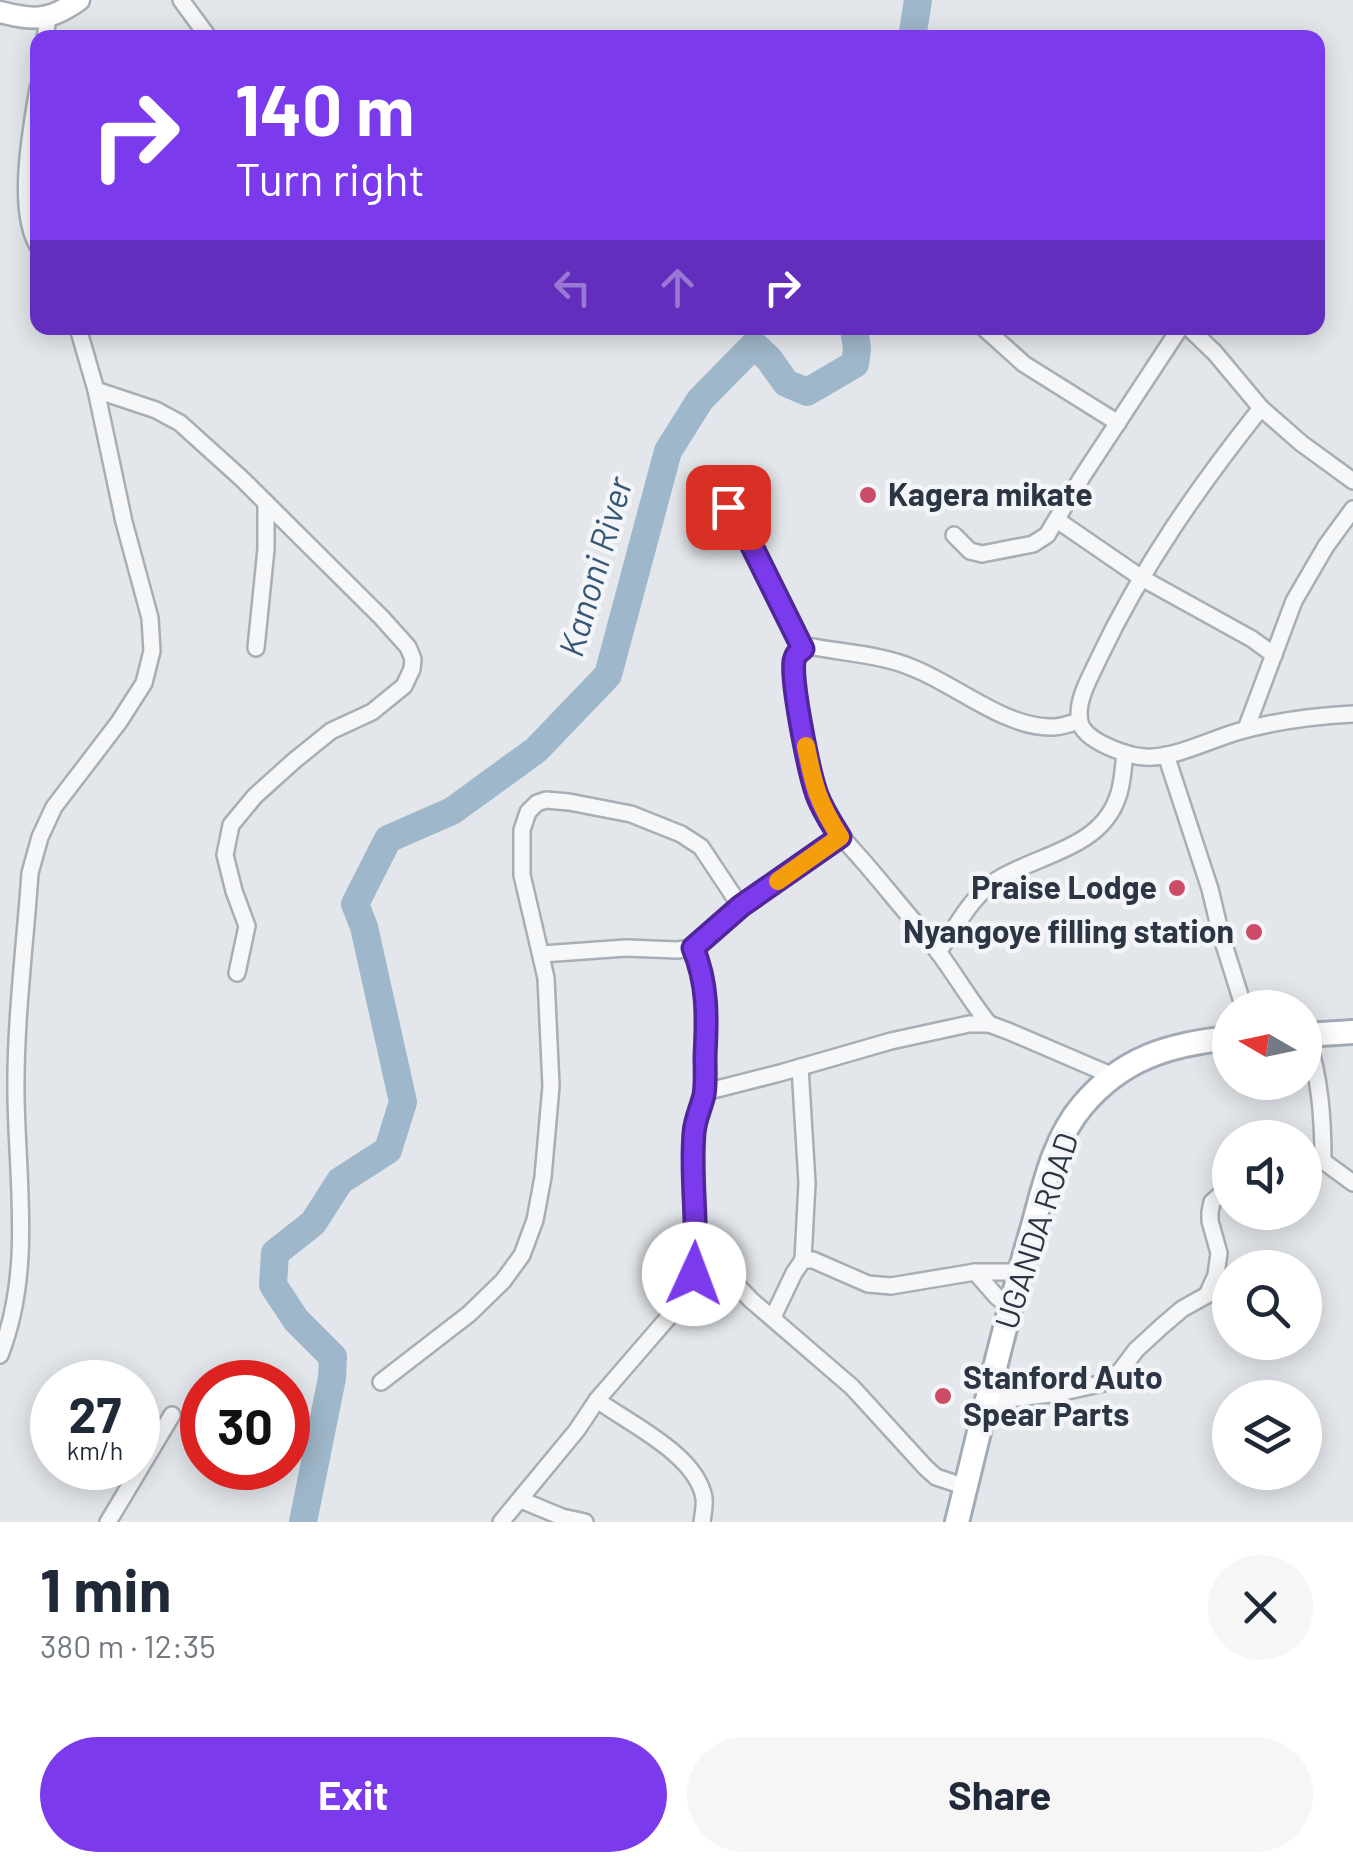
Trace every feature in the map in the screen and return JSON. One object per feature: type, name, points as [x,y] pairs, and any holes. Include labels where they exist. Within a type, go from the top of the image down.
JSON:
[{"type":"main road","points":[[0,12],[46,28],[79,0]]},
{"type":"main road","points":[[1322,1034],[1353,1032]]},
{"type":"main road","name":"UGANDA ROAD","points":[[957,1522],[1020,1272],[1048,1174],[1063,1138],[1082,1106],[1131,1063],[1151,1054],[1212,1039]]},
{"type":"street","points":[[180,0],[203,30]]},
{"type":"street","points":[[30,155],[26,212],[30,228]]},
{"type":"street","points":[[0,1354],[10,1329],[21,1245],[16,1092],[30,872],[54,807],[144,683],[152,652],[150,618],[80,335]]},
{"type":"street","points":[[992,335],[1024,364],[1118,423]]},
{"type":"street","points":[[954,535],[970,551],[994,554],[1033,544],[1047,535],[1175,335]]},
{"type":"street","points":[[1196,335],[1260,408],[1353,481]]},
{"type":"street","points":[[96,390],[156,410],[180,423],[266,503],[408,647],[413,660],[404,686],[372,712],[331,731],[255,796],[231,825],[225,855],[248,926],[238,973]]},
{"type":"street","points":[[1260,408],[1140,578],[1088,680],[1079,721],[1084,731],[1100,742],[1125,753],[1149,757],[1246,729],[1353,714]]},
{"type":"street","points":[[705,482],[743,528],[803,649]]},
{"type":"street","points":[[256,648],[266,549],[266,503]]},
{"type":"street","points":[[1246,729],[1294,600],[1353,509]]},
{"type":"street","points":[[1057,520],[1140,578],[1274,654]]},
{"type":"street","points":[[989,1024],[938,952],[840,837],[822,809],[810,766],[794,660],[798,652],[814,647],[878,658],[911,667],[1030,725],[1056,727],[1079,721]]},
{"type":"street","points":[[938,952],[984,890],[1078,842],[1106,817],[1117,801],[1125,753]]},
{"type":"street","points":[[1166,754],[1239,990]]},
{"type":"street","points":[[381,1382],[469,1314],[503,1280],[522,1255],[535,1220],[551,1086],[546,978],[526,894],[521,847],[528,812],[537,802],[546,800],[580,804],[631,814],[681,834],[701,847],[741,906]]},
{"type":"street","points":[[542,954],[693,948],[741,906],[840,837]]},
{"type":"street","points":[[501,1522],[686,1296],[694,1274],[694,1132],[704,1095],[706,1007],[700,964],[693,948]]},
{"type":"street","points":[[704,1095],[935,1030],[969,1024],[989,1024],[1113,1076]]},
{"type":"street","points":[[773,1317],[804,1260],[807,1183],[800,1067]]},
{"type":"street","points":[[1321,1100],[1324,1161],[1353,1183]]},
{"type":"street","points":[[1212,1202],[1212,1228]]},
{"type":"street","points":[[986,1402],[1108,1382],[1161,1327],[1207,1295],[1216,1275],[1219,1253],[1213,1230]]},
{"type":"street","points":[[697,1244],[732,1281],[852,1387],[936,1477],[966,1486]]},
{"type":"street","points":[[804,1260],[813,1260],[868,1284],[892,1286],[975,1272],[1020,1272]]},
{"type":"street","points":[[975,1272],[1011,1308]]},
{"type":"street","points":[[597,1400],[689,1467],[705,1501],[702,1522]]},
{"type":"street","points":[[108,1522],[172,1415]]},
{"type":"street","points":[[521,1500],[562,1518],[585,1522]]},
{"type":"waterway","name":"Kanoni River","points":[[913,30],[918,0]]},
{"type":"waterway","name":"Kanoni River","points":[[303,1522],[333,1357],[296,1320],[273,1285],[275,1253],[313,1223],[340,1181],[388,1150],[403,1102],[364,927],[355,904],[388,839],[452,811],[536,750],[608,675],[668,451],[700,400],[754,345],[786,383],[807,392],[855,364],[855,335]]},
{"type":"slow traffic","points":[[778,881],[840,837],[822,809],[806,746]]},
{"type":"place","name":"Kagera mikate","points":[[868,495]]},
{"type":"place","name":"Praise Lodge","points":[[1177,888]]},
{"type":"place","name":"Nyangoye filling station","points":[[1254,932]]},
{"type":"place","name":"Stanford Auto Spear Parts","points":[[943,1396]]},
{"type":"route","points":[[694,1274],[694,1132],[704,1095],[706,1007],[700,964],[693,948],[741,906],[840,837],[822,809],[810,766],[794,680],[794,660],[803,649],[743,528],[728,507]]}]
